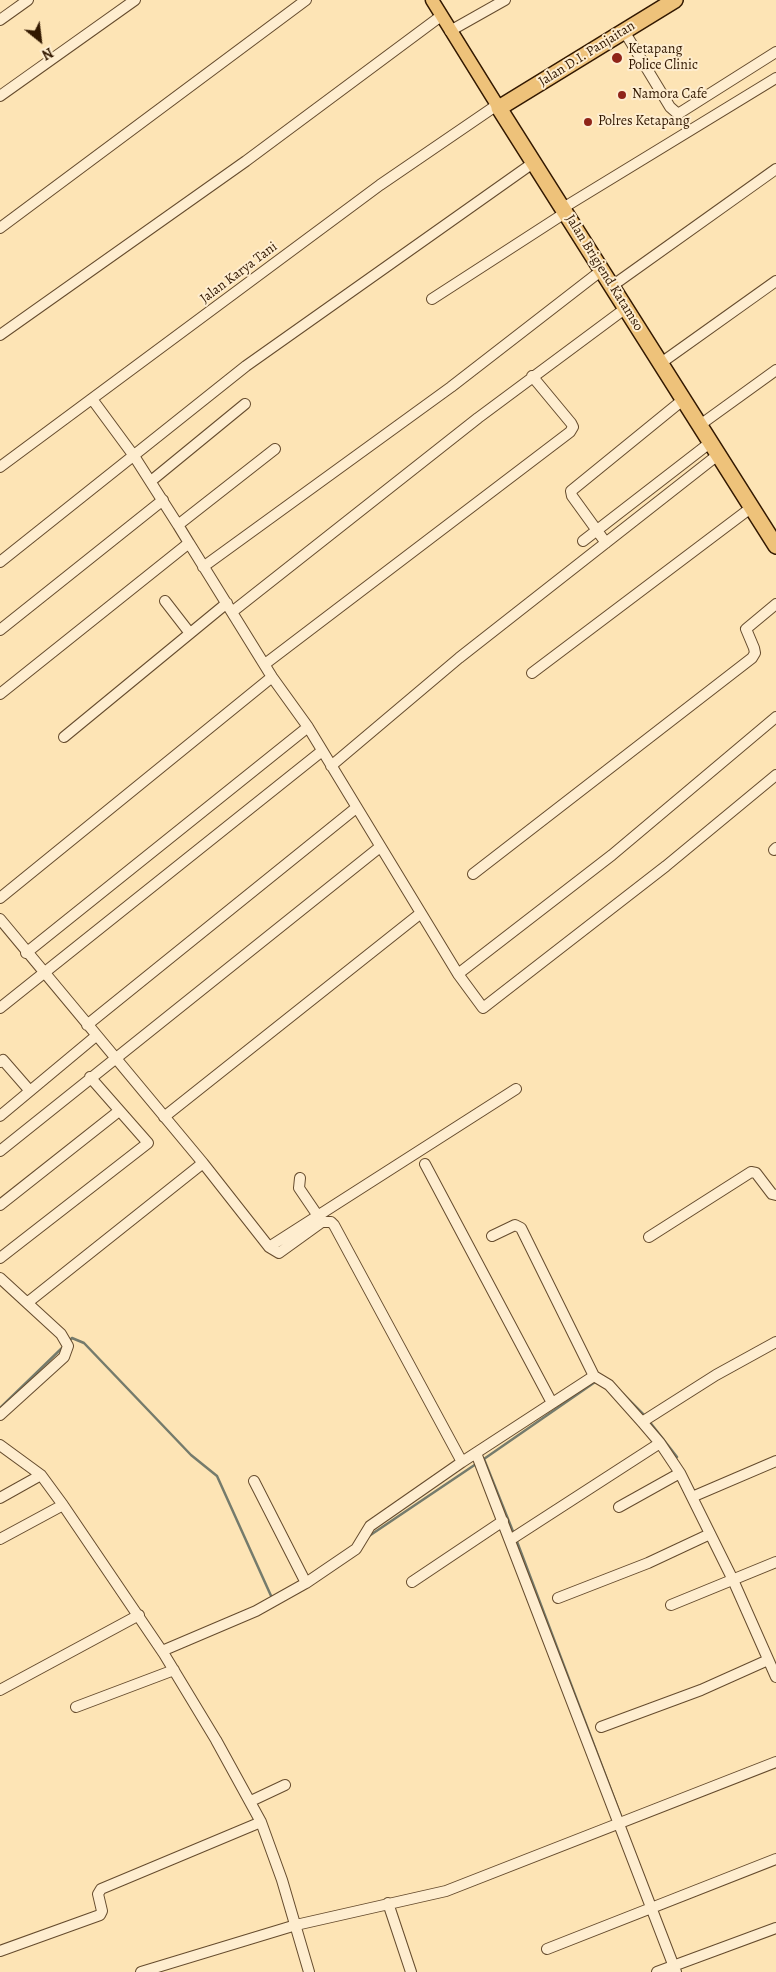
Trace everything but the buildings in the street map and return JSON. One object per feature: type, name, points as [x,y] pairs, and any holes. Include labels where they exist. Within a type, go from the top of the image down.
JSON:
[{"type":"highway","name":"Jalan D.I. Panjaitan","points":[[498,107],[674,0]]},
{"type":"highway","name":"Jalan Brigjend Katamso","points":[[498,107],[776,546]]},
{"type":"main road","name":"Jalan Brigjend Katamso","points":[[432,0],[498,107]]},
{"type":"street","points":[[0,20],[28,0]]},
{"type":"street","points":[[0,96],[135,0]]},
{"type":"street","points":[[0,228],[306,0]]},
{"type":"street","points":[[450,31],[506,0]]},
{"type":"street","points":[[0,335],[246,161],[441,16]]},
{"type":"street","points":[[624,31],[670,107],[678,114],[776,52]]},
{"type":"street","points":[[432,299],[564,210],[776,78]]},
{"type":"street","name":"Jalan Karya Tani","points":[[0,467],[380,185],[498,107]]},
{"type":"street","points":[[0,562],[246,366],[534,162]]},
{"type":"street","points":[[612,286],[776,169]]},
{"type":"street","points":[[203,567],[451,387],[602,270]]},
{"type":"street","points":[[661,363],[776,281]]},
{"type":"street","points":[[232,612],[532,376],[626,308]]},
{"type":"street","points":[[700,425],[776,370]]},
{"type":"street","points":[[265,664],[570,432],[573,427],[571,423],[532,376]]},
{"type":"street","points":[[606,543],[572,496],[571,491],[684,399]]},
{"type":"street","points":[[92,400],[151,481],[272,677],[308,727],[421,914],[480,1007],[486,1007],[666,866],[776,774]]},
{"type":"street","points":[[151,481],[245,404]]},
{"type":"street","points":[[582,541],[715,448]]},
{"type":"street","points":[[331,766],[459,658],[606,543],[715,448]]},
{"type":"street","points":[[178,525],[274,449]]},
{"type":"street","points":[[0,630],[163,500]]},
{"type":"street","points":[[532,673],[752,507]]},
{"type":"street","points":[[0,694],[189,543]]},
{"type":"street","points":[[165,601],[189,632]]},
{"type":"street","points":[[64,737],[189,632],[227,603]]},
{"type":"street","points":[[473,874],[752,658],[755,653],[754,648],[746,629],[776,604]]},
{"type":"street","points":[[0,898],[272,677]]},
{"type":"street","points":[[458,974],[612,855],[776,717]]},
{"type":"street","points":[[26,953],[308,727]]},
{"type":"street","points":[[0,1008],[322,751]]},
{"type":"street","points":[[87,1025],[356,808]]},
{"type":"street","points":[[0,1151],[90,1077],[380,847]]},
{"type":"street","points":[[164,1116],[421,914]]},
{"type":"street","points":[[0,919],[43,974],[203,1163],[269,1247],[279,1253],[322,1222],[327,1221],[334,1225],[462,1462]]},
{"type":"street","points":[[0,1116],[96,1036]]},
{"type":"street","points":[[0,1062],[3,1060],[30,1092]]},
{"type":"street","points":[[0,1258],[148,1143],[90,1077]]},
{"type":"street","points":[[269,1247],[516,1089]]},
{"type":"street","points":[[0,1205],[119,1111]]},
{"type":"street","points":[[27,1303],[203,1163]]},
{"type":"street","points":[[425,1164],[552,1403]]},
{"type":"street","points":[[649,1237],[751,1172],[756,1173],[772,1194],[776,1195]]},
{"type":"street","points":[[300,1178],[299,1188],[318,1216]]},
{"type":"street","points":[[492,1236],[515,1225],[521,1228],[594,1376],[609,1385],[647,1419],[680,1473],[733,1580],[772,1663],[776,1677]]},
{"type":"street","points":[[0,1278],[62,1334],[67,1342],[67,1350],[64,1357],[0,1415]]},
{"type":"street","points":[[647,1419],[716,1375],[776,1342]]},
{"type":"street","points":[[162,1651],[263,1608],[306,1583],[356,1549],[370,1526],[462,1462],[594,1376]]},
{"type":"street","points":[[510,1540],[660,1443]]},
{"type":"street","points":[[0,1445],[41,1475],[63,1505],[162,1651],[251,1801],[261,1822],[296,1925],[309,1972]]},
{"type":"street","points":[[476,1453],[675,1969]]},
{"type":"street","points":[[692,1497],[776,1461]]},
{"type":"street","points":[[619,1507],[680,1473]]},
{"type":"street","points":[[0,1498],[41,1475]]},
{"type":"street","points":[[254,1481],[306,1583]]},
{"type":"street","points":[[0,1539],[63,1505]]},
{"type":"street","points":[[412,1582],[503,1521]]},
{"type":"street","points":[[558,1598],[639,1566],[710,1534]]},
{"type":"street","points":[[671,1605],[776,1562]]},
{"type":"street","points":[[0,1690],[139,1615]]},
{"type":"street","points":[[601,1726],[772,1663]]},
{"type":"street","points":[[76,1707],[174,1670]]},
{"type":"street","points":[[141,1972],[296,1925],[446,1891],[619,1825],[776,1762]]},
{"type":"street","points":[[251,1801],[285,1785]]},
{"type":"street","points":[[0,1951],[100,1915],[102,1911],[98,1894],[101,1889],[261,1822]]},
{"type":"street","points":[[548,1949],[776,1859]]},
{"type":"street","points":[[383,1905],[411,1972]]},
{"type":"street","points":[[657,1972],[675,1969],[776,1928]]},
{"type":"waterway","points":[[69,1341],[72,1338],[84,1343],[191,1455],[217,1476],[272,1598]]},
{"type":"waterway","points":[[0,1408],[63,1347]]},
{"type":"waterway","points":[[481,1461],[598,1380]]},
{"type":"waterway","points":[[623,1394],[646,1417]]},
{"type":"waterway","points":[[649,1421],[677,1457]]},
{"type":"waterway","points":[[484,1459],[514,1534]]},
{"type":"waterway","points":[[369,1536],[476,1464]]},
{"type":"waterway","points":[[516,1539],[622,1819]]},
{"type":"place","name":"Ketapang Police Clinic","points":[[617,58]]},
{"type":"place","name":"Namora Cafe","points":[[622,95]]},
{"type":"place","name":"Polres Ketapang","points":[[588,122]]}]
